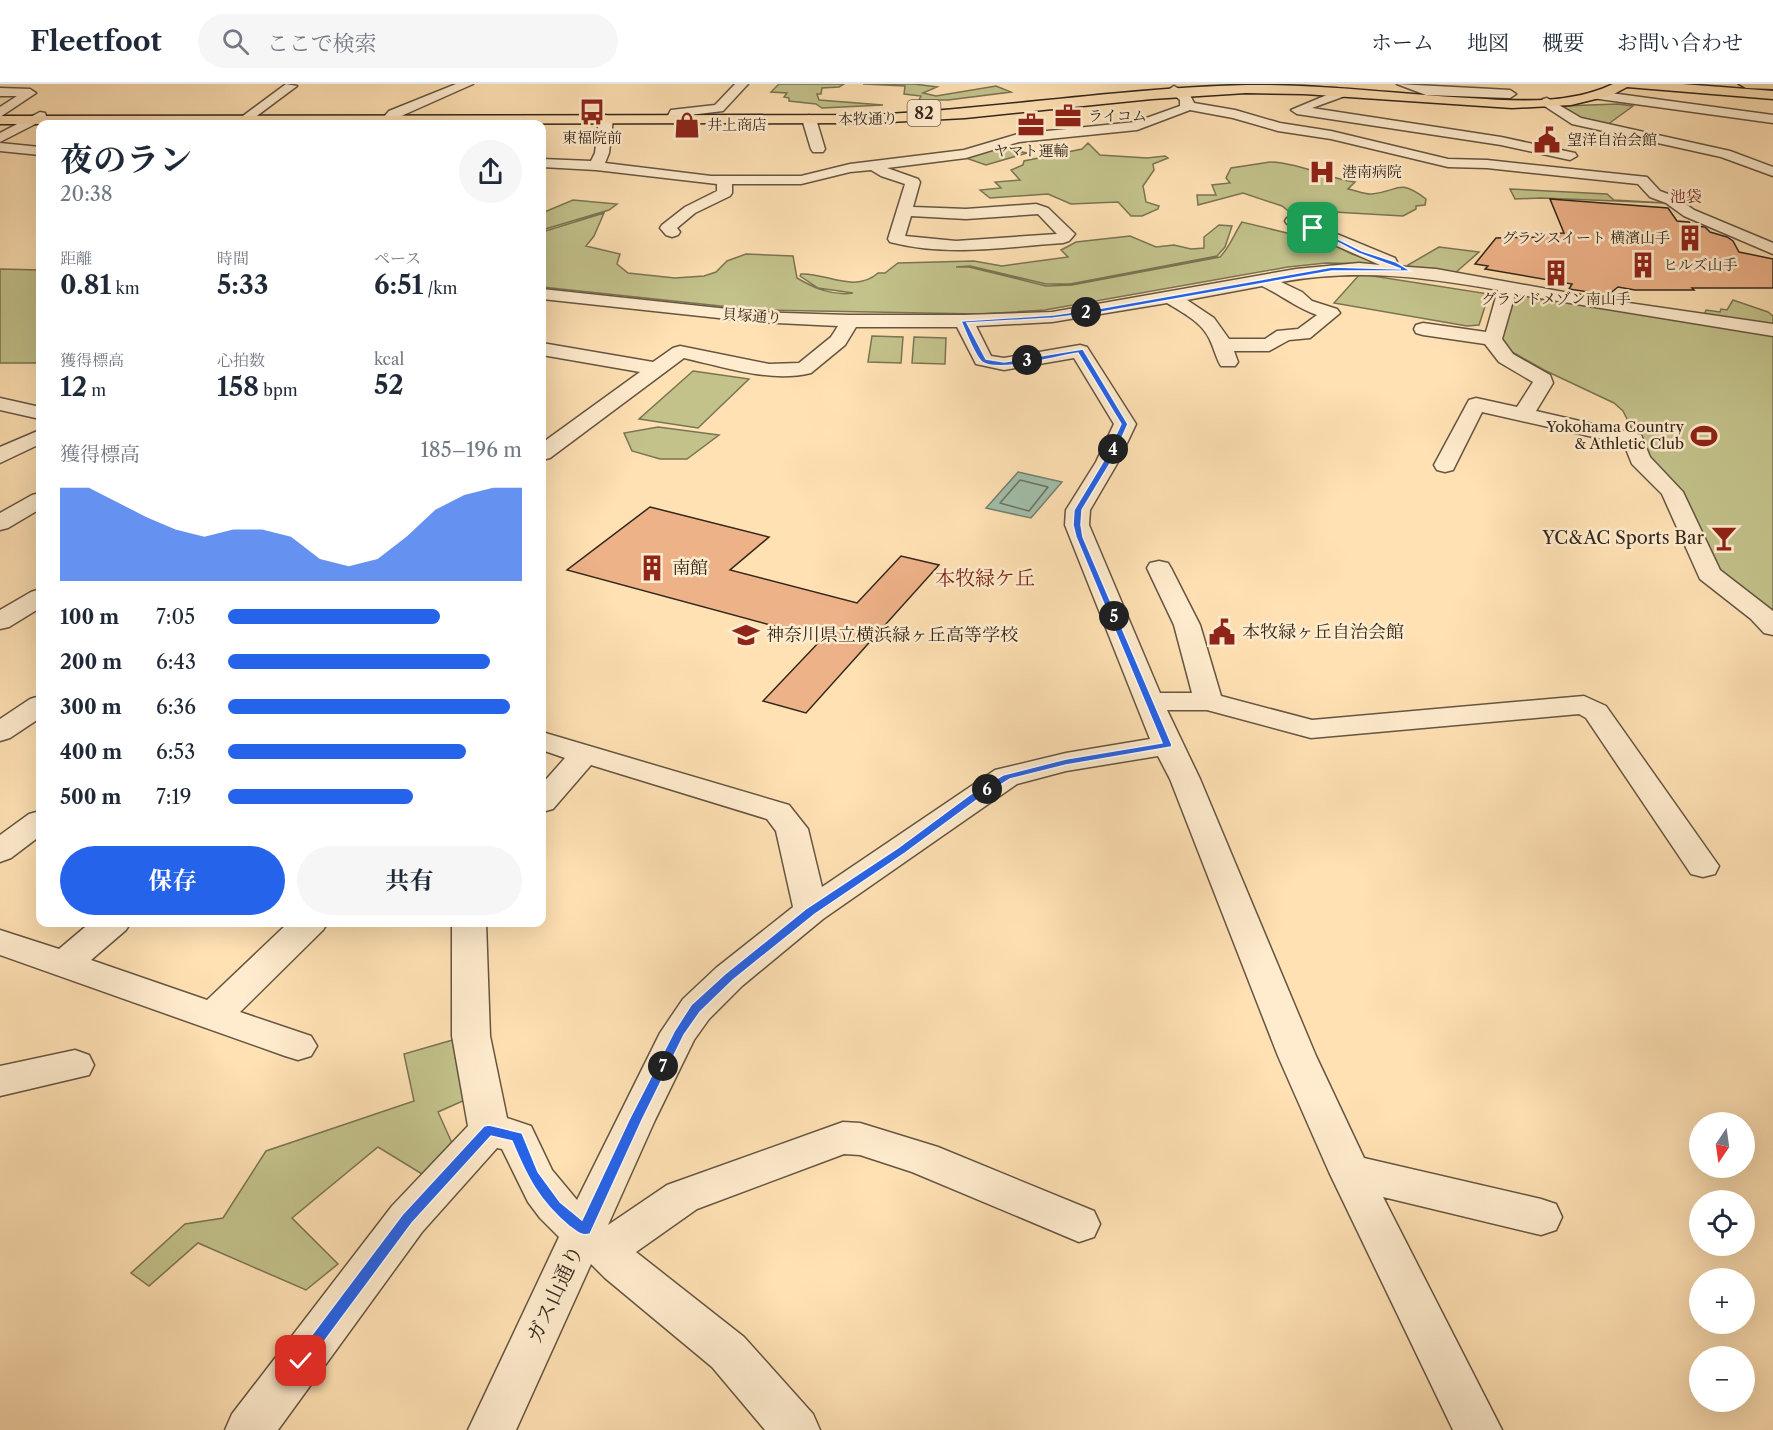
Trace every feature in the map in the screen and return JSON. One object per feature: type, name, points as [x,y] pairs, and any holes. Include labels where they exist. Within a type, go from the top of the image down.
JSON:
[{"type":"main road","name":"本牧通り","points":[[245,119],[392,116],[809,119],[921,117],[1262,89],[1480,103],[1547,102],[1596,95],[1623,84]]},
{"type":"main road","points":[[1630,84],[1773,95]]},
{"type":"main road","points":[[1746,84],[1773,85]]},
{"type":"main road","points":[[1755,84],[1773,85]]},
{"type":"main road","name":"本牧通り","points":[[674,117],[894,115],[1181,97],[1271,86],[1456,99],[1516,93],[1596,95]]},
{"type":"main road","name":"82","points":[[0,116],[245,119]]},
{"type":"main road","name":"本牧通り","points":[[392,116],[459,120]]},
{"type":"main road","name":"本牧通り","points":[[531,120],[610,116]]},
{"type":"street","points":[[392,116],[467,84]]},
{"type":"street","points":[[674,117],[676,113],[719,108],[742,84]]},
{"type":"street","points":[[1403,84],[1422,87],[1426,91],[1516,93]]},
{"type":"street","points":[[245,119],[291,86]]},
{"type":"street","points":[[0,92],[30,93],[0,116]]},
{"type":"street","points":[[1341,93],[1297,110],[1501,141],[1592,160]]},
{"type":"street","points":[[1596,95],[1773,119]]},
{"type":"street","points":[[546,164],[596,166],[724,180],[801,180],[825,172],[872,164],[933,160],[966,154],[1018,138],[1143,124],[1185,110],[1181,97]]},
{"type":"street","points":[[1181,97],[1272,126],[1331,135],[1449,163],[1487,164],[1642,180],[1655,194],[1671,200],[1689,213],[1773,249]]},
{"type":"street","points":[[1547,102],[1566,116],[1580,122],[1716,151],[1773,172]]},
{"type":"street","points":[[596,166],[602,153],[610,116]]},
{"type":"street","points":[[0,138],[37,118]]},
{"type":"street","points":[[809,119],[818,149]]},
{"type":"street","points":[[1559,126],[1580,122]]},
{"type":"street","points":[[1501,141],[1528,134]]},
{"type":"street","points":[[0,147],[36,151]]},
{"type":"street","points":[[872,164],[886,173],[910,179],[913,182],[896,239],[906,242],[968,245],[1063,238],[1066,234],[1043,211],[1036,209],[966,214],[905,211]]},
{"type":"street","points":[[672,232],[668,228],[681,216],[725,193],[724,180]]},
{"type":"street","points":[[1293,221],[1321,231],[1360,252],[1394,263],[1408,271],[1773,330]]},
{"type":"street","points":[[956,253],[1038,244],[1049,239]]},
{"type":"street","name":"貝塚通り","points":[[546,294],[728,314],[848,321],[964,321],[1053,316],[1332,269],[1408,271]]},
{"type":"street","points":[[1169,297],[1209,321],[1225,354],[1269,345],[1284,335],[1304,334],[1331,314],[1306,305],[1296,296],[1264,280]]},
{"type":"street","points":[[1508,288],[1493,339],[1499,352],[1505,358],[1543,379],[1543,383],[1523,414]]},
{"type":"street","points":[[546,450],[680,352],[769,370],[804,369],[838,341],[846,331],[848,321]]},
{"type":"street","points":[[964,321],[983,360],[992,363],[1004,364],[1080,351],[1125,424],[1107,462],[1078,510],[1077,525],[1080,537],[1167,745],[1185,779],[1297,1056],[1350,1172],[1479,1430]]},
{"type":"street","points":[[1423,329],[1493,339]]},
{"type":"street","points":[[546,350],[658,369]]},
{"type":"street","points":[[546,366],[566,353]]},
{"type":"street","points":[[0,404],[36,412]]},
{"type":"street","points":[[1445,465],[1476,404],[1633,440],[1640,459],[1672,492],[1709,574],[1760,613],[1773,627]]},
{"type":"street","points":[[0,456],[36,438]]},
{"type":"street","points":[[0,522],[36,502]]},
{"type":"street","points":[[1160,568],[1187,625],[1208,701]]},
{"type":"street","points":[[0,621],[36,599]]},
{"type":"street","points":[[1149,702],[1208,701],[1311,729],[1584,705],[1596,712],[1703,866]]},
{"type":"street","points":[[0,732],[36,708]]},
{"type":"street","points":[[546,742],[778,812],[792,829],[811,911]]},
{"type":"street","name":"ガス山通り","points":[[492,1430],[596,1240],[635,1120],[679,1033],[696,1009],[729,977],[811,911],[1006,777],[1066,762],[1167,745]]},
{"type":"street","points":[[546,798],[584,755]]},
{"type":"street","points":[[0,851],[36,824]]},
{"type":"street","points":[[64,964],[108,927]]},
{"type":"street","points":[[213,1016],[305,927]]},
{"type":"street","points":[[469,927],[471,1036],[489,1130]]},
{"type":"street","points":[[0,942],[298,1046]]},
{"type":"street","points":[[0,1081],[75,1065]]},
{"type":"street","points":[[489,1130],[517,1137],[533,1175],[555,1206],[596,1240],[620,1265],[728,1352],[796,1430]]},
{"type":"street","points":[[249,1430],[407,1219],[489,1130]]},
{"type":"street","points":[[596,1240],[682,1197],[843,1138],[860,1139],[924,1159],[1079,1224]]},
{"type":"street","points":[[1350,1172],[1541,1217]]},
{"type":"shaded area","points":[[779,84],[844,84],[839,87],[822,88],[821,94],[817,94],[819,100],[883,105],[822,108],[816,104],[789,101],[789,98],[784,97],[787,93],[771,92]]},
{"type":"shaded area","points":[[863,84],[914,84],[937,87],[923,93],[936,96],[996,86],[1011,92],[948,100],[919,100],[921,96],[904,94],[905,86]]},
{"type":"shaded area","points":[[1618,104],[1633,106],[1607,125],[1585,121],[1562,106]]},
{"type":"shaded area","points":[[1088,143],[1100,155],[1147,158],[1165,156],[1168,158],[1153,164],[1154,170],[1143,186],[1146,202],[1159,206],[1158,209],[1142,216],[1131,216],[1118,202],[1071,204],[1048,194],[990,198],[980,190],[1001,188],[995,182],[1020,180],[1011,170],[1023,165],[1024,161],[1082,149]]},
{"type":"shaded area","points":[[999,147],[1027,153],[986,165],[963,157]]},
{"type":"shaded area","points":[[1270,162],[1292,165],[1355,182],[1348,189],[1366,194],[1404,187],[1426,199],[1425,205],[1416,206],[1416,209],[1403,216],[1316,211],[1297,218],[1282,206],[1243,193],[1198,205],[1197,195],[1216,195],[1212,185],[1230,183],[1226,178],[1231,168]]},
{"type":"shaded area","points":[[1510,189],[1607,194],[1614,200],[1666,203],[1515,199]]},
{"type":"shaded area","points":[[573,200],[617,204],[609,210],[546,229],[546,211]]},
{"type":"shaded area","points":[[604,213],[594,236],[586,246],[620,254],[617,264],[628,273],[675,278],[704,276],[716,272],[727,261],[746,254],[793,256],[797,278],[817,288],[845,294],[853,293],[818,288],[800,276],[810,274],[840,281],[860,282],[878,273],[885,273],[898,263],[974,261],[1002,266],[1068,257],[1061,250],[1076,242],[1130,236],[1156,247],[1174,245],[1191,249],[1204,248],[1204,237],[1219,225],[1232,226],[1225,247],[1217,256],[1070,284],[1046,284],[970,266],[956,267],[969,267],[1046,286],[1072,285],[1220,257],[1242,222],[1291,234],[1314,235],[1352,254],[1382,264],[1326,263],[1288,267],[1045,310],[980,314],[758,310],[546,287],[546,231]]},
{"type":"shaded area","points":[[1439,247],[1479,252],[1454,274],[1411,269],[1408,265]]},
{"type":"shaded area","points":[[0,269],[36,270],[36,363],[0,363]]},
{"type":"shaded area","points":[[1360,274],[1489,294],[1479,325],[1467,326],[1334,303]]},
{"type":"shaded area","name":"Yokohama Country & Athletic Club","points":[[1520,293],[1773,333],[1773,616],[1710,568],[1647,460],[1623,411],[1614,403],[1544,370],[1500,345],[1511,296]]},
{"type":"shaded area","points":[[1733,300],[1768,312],[1773,316],[1773,328],[1704,316],[1706,310],[1720,312],[1721,309],[1727,310]]},
{"type":"shaded area","points":[[872,336],[903,337],[901,363],[868,362]]},
{"type":"shaded area","points":[[914,337],[946,338],[945,364],[912,363]]},
{"type":"shaded area","points":[[693,371],[749,379],[698,428],[639,419]]},
{"type":"shaded area","points":[[658,427],[719,435],[687,459],[660,459],[632,451],[624,433]]},
{"type":"shaded area","points":[[456,1039],[465,1100],[438,1112],[452,1143],[422,1174],[378,1147],[292,1218],[338,1264],[306,1290],[198,1243],[149,1286],[131,1273],[185,1224],[223,1218],[266,1151],[414,1101],[404,1054]]},
{"type":"water","points":[[1018,472],[1062,482],[1031,518],[986,508]]},
{"type":"building","points":[[1550,199],[1668,208],[1677,221],[1705,227],[1710,232],[1727,237],[1733,241],[1739,252],[1773,259],[1773,288],[1635,290],[1618,287],[1608,295],[1569,289],[1572,284],[1485,269],[1488,266],[1475,264],[1496,238],[1543,237],[1540,234],[1564,233]]},
{"type":"building","points":[[650,507],[769,537],[730,570],[857,603],[901,556],[939,565],[806,713],[763,701],[822,639],[567,570]]},
{"type":"place","name":"東福院前","points":[[592,112]]},
{"type":"place","name":"ライコム","points":[[1068,116]]},
{"type":"place","name":"井上商店","points":[[687,125]]},
{"type":"place","name":"ヤマト運輸","points":[[1031,125]]},
{"type":"place","name":"望洋自治会館","points":[[1547,140]]},
{"type":"place","name":"港南病院","points":[[1322,172]]},
{"type":"place","name":"グランスイート 横濱山手","points":[[1690,238]]},
{"type":"place","name":"ヒルズ山手","points":[[1643,265]]},
{"type":"place","name":"グランドメゾン南山手","points":[[1556,273]]},
{"type":"place","name":"Yokohama Country & Athletic Club","points":[[1704,436]]},
{"type":"place","name":"YC&AC Sports Bar","points":[[1724,538]]},
{"type":"place","name":"南館","points":[[652,568]]},
{"type":"place","name":"本牧緑ヶ丘自治会館","points":[[1222,632]]},
{"type":"place","name":"神奈川県立横浜緑ヶ丘高等学校","points":[[746,635]]},
{"type":"district","name":"池袋","points":[[1686,196]]},
{"type":"district","name":"本牧緑ケ丘","points":[[985,578]]},
{"type":"route","points":[[301,1361],[407,1219],[489,1130],[517,1137],[533,1175],[555,1206],[585,1230],[635,1120],[679,1033],[696,1009],[729,977],[811,911],[1006,777],[1066,762],[1167,745],[1077,525],[1078,510],[1107,462],[1125,424],[1080,351],[1004,364],[992,363],[983,360],[964,321],[1003,320],[1102,310],[1332,269],[1408,271],[1394,263],[1360,252],[1313,228]]}]
